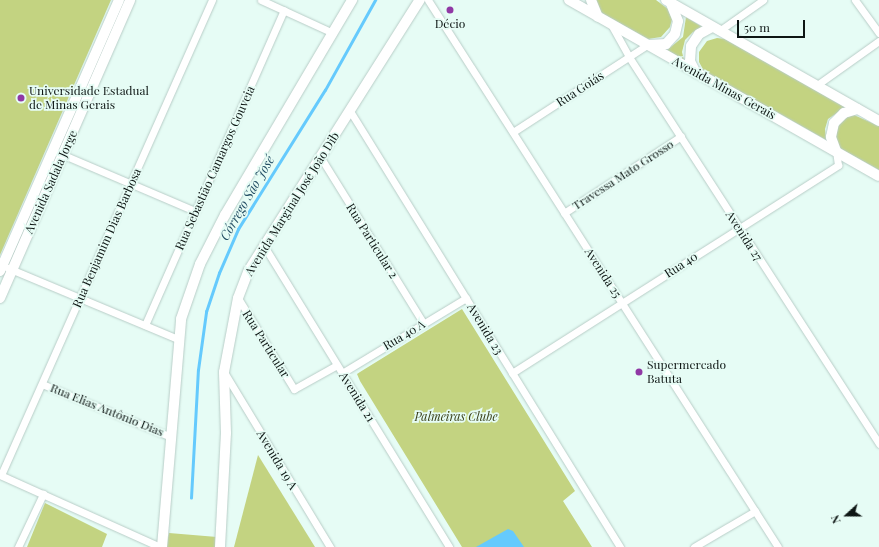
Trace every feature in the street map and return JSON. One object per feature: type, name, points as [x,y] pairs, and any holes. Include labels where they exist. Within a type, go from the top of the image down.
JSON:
[{"type":"main road","name":"Avenida Sadala Jorge","points":[[1,268],[119,0]]},
{"type":"main road","name":"Avenida Sadala Jorge","points":[[0,298],[130,0]]},
{"type":"main road","points":[[161,547],[178,339],[181,319],[200,264],[229,208],[352,0]]},
{"type":"main road","name":"Avenida Marginal José João Dib","points":[[220,547],[226,433],[224,372],[238,298],[249,270],[420,0]]},
{"type":"main road","name":"Avenida Minas Gerais","points":[[569,0],[612,26],[879,176]]},
{"type":"main road","points":[[591,0],[598,17]]},
{"type":"main road","points":[[668,1],[879,121]]},
{"type":"main road","points":[[647,45],[659,46],[675,34],[677,14],[668,1]]},
{"type":"main road","points":[[696,73],[690,61],[691,46],[699,34],[715,29]]},
{"type":"main road","points":[[836,151],[831,137],[834,123],[844,113],[857,109]]},
{"type":"street","name":"Rua Benjamim Dias Barbosa","points":[[1,475],[212,0]]},
{"type":"street","points":[[261,0],[333,32]]},
{"type":"street","name":"Avenida 25","points":[[428,0],[778,547]]},
{"type":"street","points":[[715,29],[763,0]]},
{"type":"street","points":[[855,0],[879,33]]},
{"type":"street","name":"Rua Sebastião Camargos Gouveia","points":[[145,325],[284,10]]},
{"type":"street","name":"Avenida 27","points":[[612,26],[629,57],[879,444]]},
{"type":"street","points":[[817,85],[879,42]]},
{"type":"street","name":"Rua Goiás","points":[[513,132],[647,45]]},
{"type":"street","name":"Avenida 23","points":[[350,111],[620,547]]},
{"type":"street","name":"Travessa Mato Grosso","points":[[564,213],[681,136]]},
{"type":"street","points":[[53,150],[195,211]]},
{"type":"street","name":"Rua 40","points":[[512,373],[838,165],[836,151]]},
{"type":"street","name":"Rua Particular 2","points":[[321,158],[424,324]]},
{"type":"street","name":"Avenida 21","points":[[264,246],[449,547]]},
{"type":"street","points":[[1,268],[12,270],[178,339]]},
{"type":"street","name":"Rua Particular","points":[[238,298],[294,389],[337,365]]},
{"type":"street","name":"Rua 40 A","points":[[342,373],[466,298]]},
{"type":"street","name":"Avenida 19 A","points":[[224,372],[330,547]]},
{"type":"street","name":"Rua Elias Antônio Dias","points":[[42,384],[171,437]]},
{"type":"street","points":[[1,475],[161,547]]},
{"type":"street","points":[[18,547],[43,494]]},
{"type":"street","points":[[694,547],[755,511]]},
{"type":"green space","points":[[0,0],[111,0],[0,255]]},
{"type":"green space","points":[[595,0],[656,0],[668,9],[672,19],[670,27],[661,37],[648,39],[601,13]]},
{"type":"green space","points":[[686,17],[704,28],[693,32],[685,40],[682,52],[684,60],[667,50],[683,37]]},
{"type":"green space","points":[[717,38],[725,39],[846,107],[828,119],[825,129],[826,140],[704,71],[699,62],[699,52],[707,41]]},
{"type":"green space","points":[[854,115],[879,126],[879,170],[841,149],[838,144],[836,137],[837,126],[844,118]]},
{"type":"green space","name":"Palmeiras Clube","points":[[462,309],[575,491],[563,501],[592,547],[462,547],[360,381],[357,374]]},
{"type":"green space","points":[[258,455],[315,547],[234,547]]},
{"type":"green space","points":[[45,503],[107,534],[102,547],[27,547]]},
{"type":"green space","points":[[169,533],[217,537],[215,547],[166,547]]},
{"type":"water","points":[[508,529],[513,531],[524,547],[476,547]]},
{"type":"waterway","name":"Córrego São José","points":[[191,498],[198,370],[206,312],[219,273],[238,229],[325,90],[375,0]]},
{"type":"place","name":"Décio","points":[[450,10]]},
{"type":"place","name":"Universidade Estadual de Minas Gerais","points":[[21,98]]},
{"type":"place","name":"Supermercado Batuta","points":[[639,372]]}]
